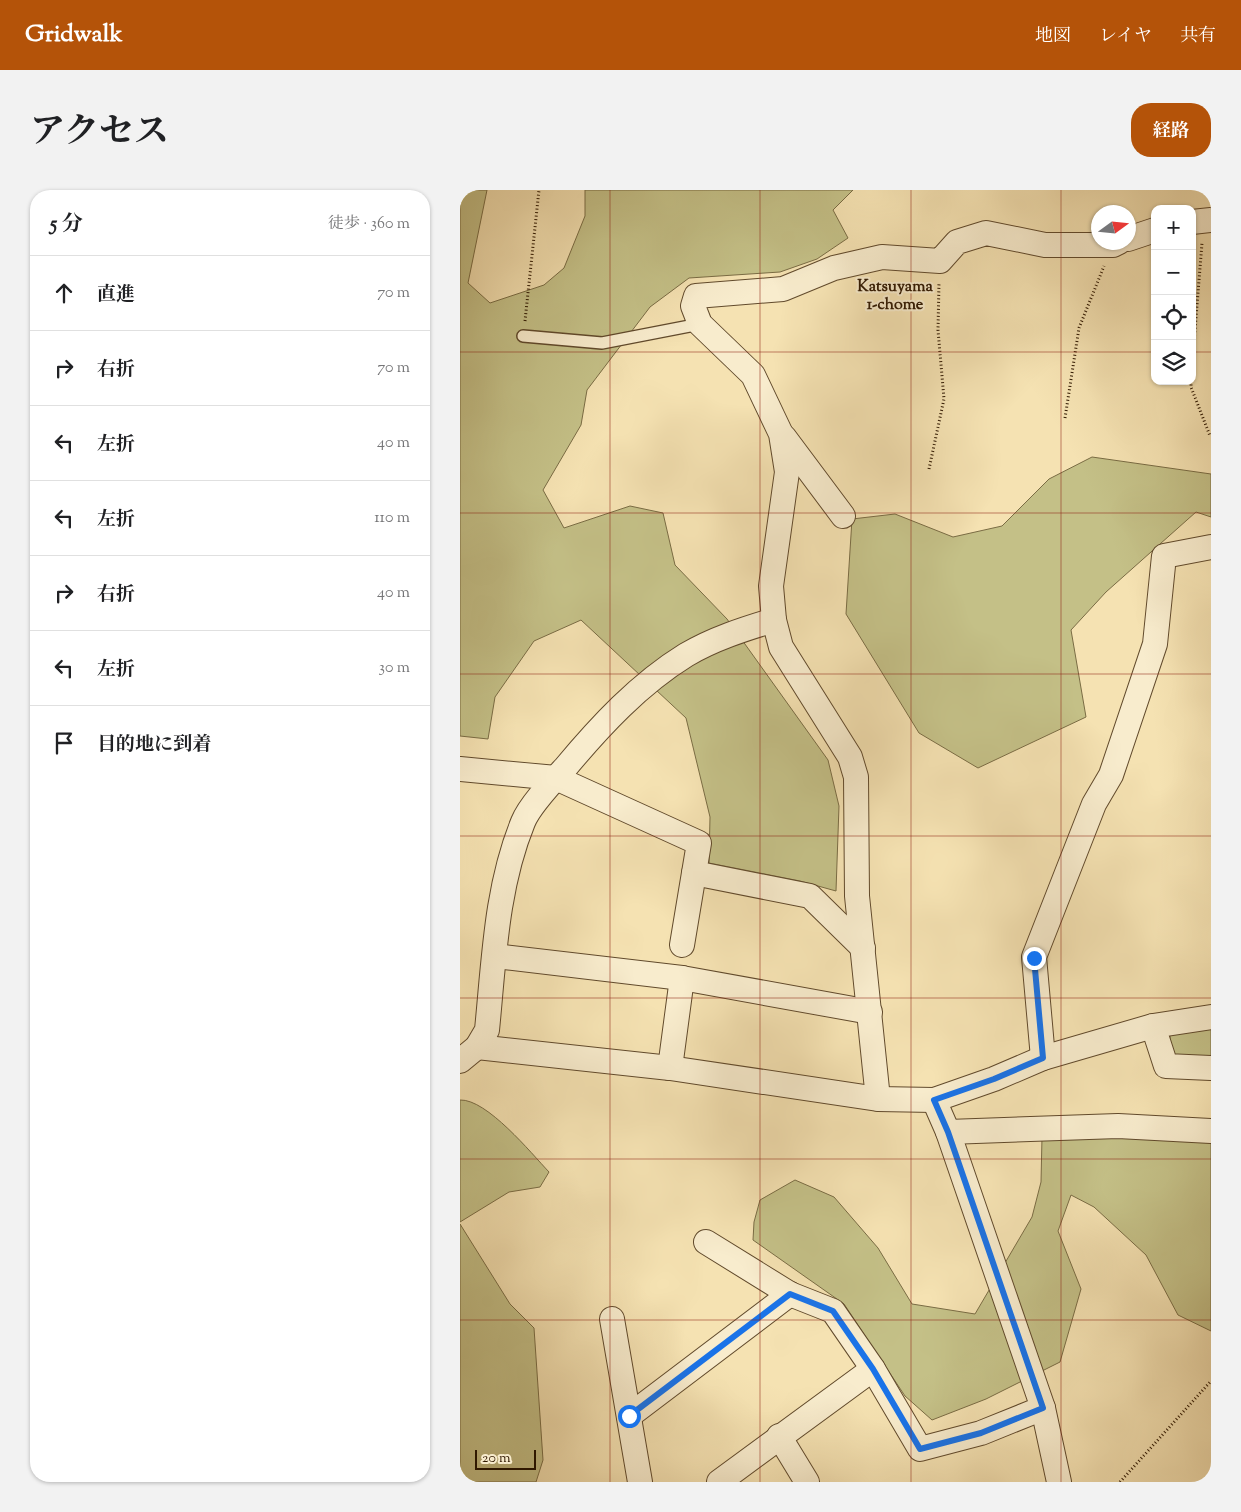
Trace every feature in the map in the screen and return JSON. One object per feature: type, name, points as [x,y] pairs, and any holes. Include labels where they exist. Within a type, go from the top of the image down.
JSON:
[{"type":"street","points":[[1136,237],[1151,231]]},
{"type":"street","points":[[843,516],[781,434],[753,374],[700,324],[693,306],[696,296],[783,289],[834,268],[882,257],[940,261],[957,242],[986,233],[1045,244],[1091,243]]},
{"type":"street","points":[[781,434],[788,472],[771,586],[774,620],[781,647],[850,757],[856,777],[857,896],[878,1099]]},
{"type":"street","points":[[1043,1058],[1034,958],[1094,804],[1111,775],[1155,644],[1164,556],[1211,547]]},
{"type":"street","points":[[465,1057],[488,1030],[500,906],[510,858],[524,820],[595,732],[650,680],[687,655],[734,632],[774,620]]},
{"type":"street","points":[[460,769],[556,778],[699,843],[682,945]]},
{"type":"street","points":[[694,873],[810,896],[863,948]]},
{"type":"street","points":[[495,956],[682,978],[870,1012]]},
{"type":"street","points":[[670,1068],[682,978]]},
{"type":"street","points":[[465,1057],[670,1068],[878,1099],[934,1100],[994,1079],[1043,1058],[1153,1026],[1211,1017]]},
{"type":"street","points":[[1153,1026],[1166,1066],[1211,1068]]},
{"type":"street","points":[[934,1100],[948,1132],[1043,1408],[1059,1482]]},
{"type":"street","points":[[948,1132],[1118,1126],[1211,1131]]},
{"type":"street","points":[[706,1242],[790,1294],[833,1311],[873,1369],[920,1449],[981,1433],[1043,1408]]},
{"type":"street","points":[[629,1416],[790,1294]]},
{"type":"street","points":[[612,1319],[640,1482]]},
{"type":"street","points":[[719,1482],[779,1436],[873,1369]]},
{"type":"street","points":[[779,1436],[807,1482]]},
{"type":"lane","points":[[523,336],[602,343],[700,324]]},
{"type":"path","points":[[523,336],[540,190]]},
{"type":"path","points":[[1194,340],[1203,221]]},
{"type":"path","points":[[1065,418],[1079,328],[1116,250]]},
{"type":"path","points":[[929,469],[944,399],[938,330],[940,261]]},
{"type":"path","points":[[1191,385],[1210,436]]},
{"type":"path","points":[[1120,1482],[1211,1382]]},
{"type":"shaded area","points":[[460,190],[487,190],[468,283],[490,303],[544,285],[564,268],[585,216],[585,190],[853,190],[833,210],[848,238],[817,259],[780,272],[689,278],[650,307],[587,390],[581,425],[543,490],[564,528],[630,506],[663,513],[675,565],[727,619],[828,760],[839,806],[836,891],[800,881],[709,863],[710,817],[686,718],[581,620],[534,641],[495,697],[488,739],[460,736]]},
{"type":"shaded area","points":[[1092,457],[1211,474],[1211,517],[1196,512],[1106,592],[1071,630],[1086,717],[978,768],[919,733],[846,614],[852,519],[895,514],[953,537],[1002,526],[1049,479]]},
{"type":"shaded area","points":[[1211,1025],[1211,1061],[1174,1058],[1170,1044],[1170,1031]]},
{"type":"shaded area","points":[[460,1100],[471,1102],[495,1117],[549,1172],[540,1187],[509,1192],[460,1222]]},
{"type":"shaded area","points":[[1162,1136],[1211,1140],[1211,1331],[1178,1315],[1146,1255],[1094,1207],[1071,1195],[1058,1231],[1081,1289],[1060,1362],[986,1399],[932,1420],[905,1396],[844,1304],[753,1240],[754,1222],[760,1200],[795,1180],[834,1197],[878,1248],[912,1304],[975,1314],[1032,1217],[1041,1182],[1042,1137]]},
{"type":"shaded area","points":[[460,1224],[510,1304],[534,1328],[543,1460],[536,1482],[460,1482]]},
{"type":"district","name":"Katsuyama 1-chome","points":[[895,296]]},
{"type":"route","points":[[629,1416],[790,1294],[833,1311],[873,1369],[920,1449],[981,1433],[1043,1408],[948,1132],[934,1100],[994,1079],[1043,1058],[1034,958]]}]
